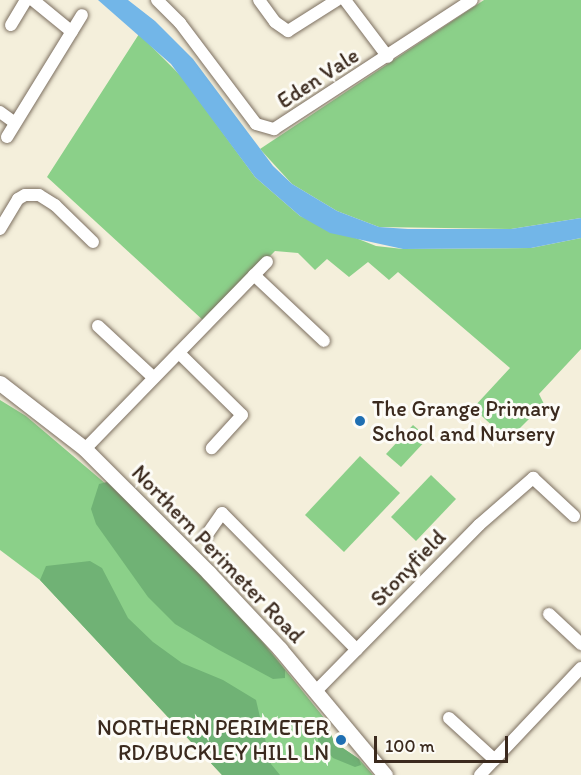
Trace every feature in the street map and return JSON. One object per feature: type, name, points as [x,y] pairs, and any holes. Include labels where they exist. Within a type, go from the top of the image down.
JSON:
[{"type":"main road","name":"Northern Perimeter Road","points":[[0,382],[85,449],[210,573],[316,691],[385,775]]},
{"type":"street","points":[[11,26],[26,0]]},
{"type":"street","points":[[33,0],[72,32]]},
{"type":"street","name":"Eden Vale","points":[[156,0],[180,23],[252,119],[265,128],[281,127],[472,0]]},
{"type":"street","points":[[260,0],[275,22],[288,31],[337,0]]},
{"type":"street","points":[[345,0],[388,57]]},
{"type":"street","points":[[7,136],[82,15]]},
{"type":"street","points":[[0,112],[14,122]]},
{"type":"street","points":[[0,227],[18,199],[25,195],[39,195],[55,205],[93,242]]},
{"type":"street","points":[[85,449],[267,262]]},
{"type":"street","points":[[254,275],[324,340]]},
{"type":"street","points":[[99,326],[154,378]]},
{"type":"street","points":[[179,353],[242,415],[212,448]]},
{"type":"street","name":"Stonyfield","points":[[316,691],[480,525],[533,477],[574,516]]},
{"type":"street","points":[[206,536],[222,513],[357,650]]},
{"type":"street","points":[[549,614],[581,644]]},
{"type":"street","points":[[480,775],[581,668]]},
{"type":"street","points":[[449,718],[495,760]]},
{"type":"green space","points":[[484,0],[581,0],[581,218],[511,229],[379,227],[337,211],[292,184],[260,149]]},
{"type":"green space","points":[[139,34],[182,77],[255,177],[300,216],[376,246],[403,249],[531,248],[581,238],[581,349],[539,394],[544,404],[508,440],[473,408],[510,368],[398,272],[389,280],[368,262],[349,277],[327,259],[315,270],[298,253],[275,251],[205,322],[47,177]]},
{"type":"green space","points":[[0,400],[26,416],[159,529],[263,642],[325,719],[334,742],[359,759],[373,775],[222,775],[40,580],[0,550]]},
{"type":"green space","points":[[413,425],[428,438],[401,467],[386,454]]},
{"type":"green space","points":[[360,456],[400,493],[344,552],[305,515]]},
{"type":"green space","points":[[431,475],[456,499],[416,541],[391,517]]},
{"type":"green space","points":[[107,482],[213,584],[285,670],[285,678],[273,679],[175,624],[148,597],[96,524],[91,509],[99,484]]},
{"type":"green space","points":[[90,561],[102,568],[128,618],[153,642],[182,663],[223,680],[256,700],[271,764],[280,775],[222,775],[40,580],[46,566]]},
{"type":"green space","points":[[325,719],[334,742],[359,759],[361,765],[355,767],[333,758],[318,741],[319,722]]},
{"type":"water","points":[[98,0],[128,0],[155,21],[193,59],[273,166],[292,184],[337,211],[379,227],[408,229],[511,229],[581,218],[581,238],[531,248],[403,249],[330,233],[300,216],[255,177],[171,64]]},
{"type":"place","name":"The Grange Primary School and Nursery","points":[[360,421]]},
{"type":"place","name":"NORTHERN PERIMETER RD/BUCKLEY HILL LN","points":[[341,740]]}]
